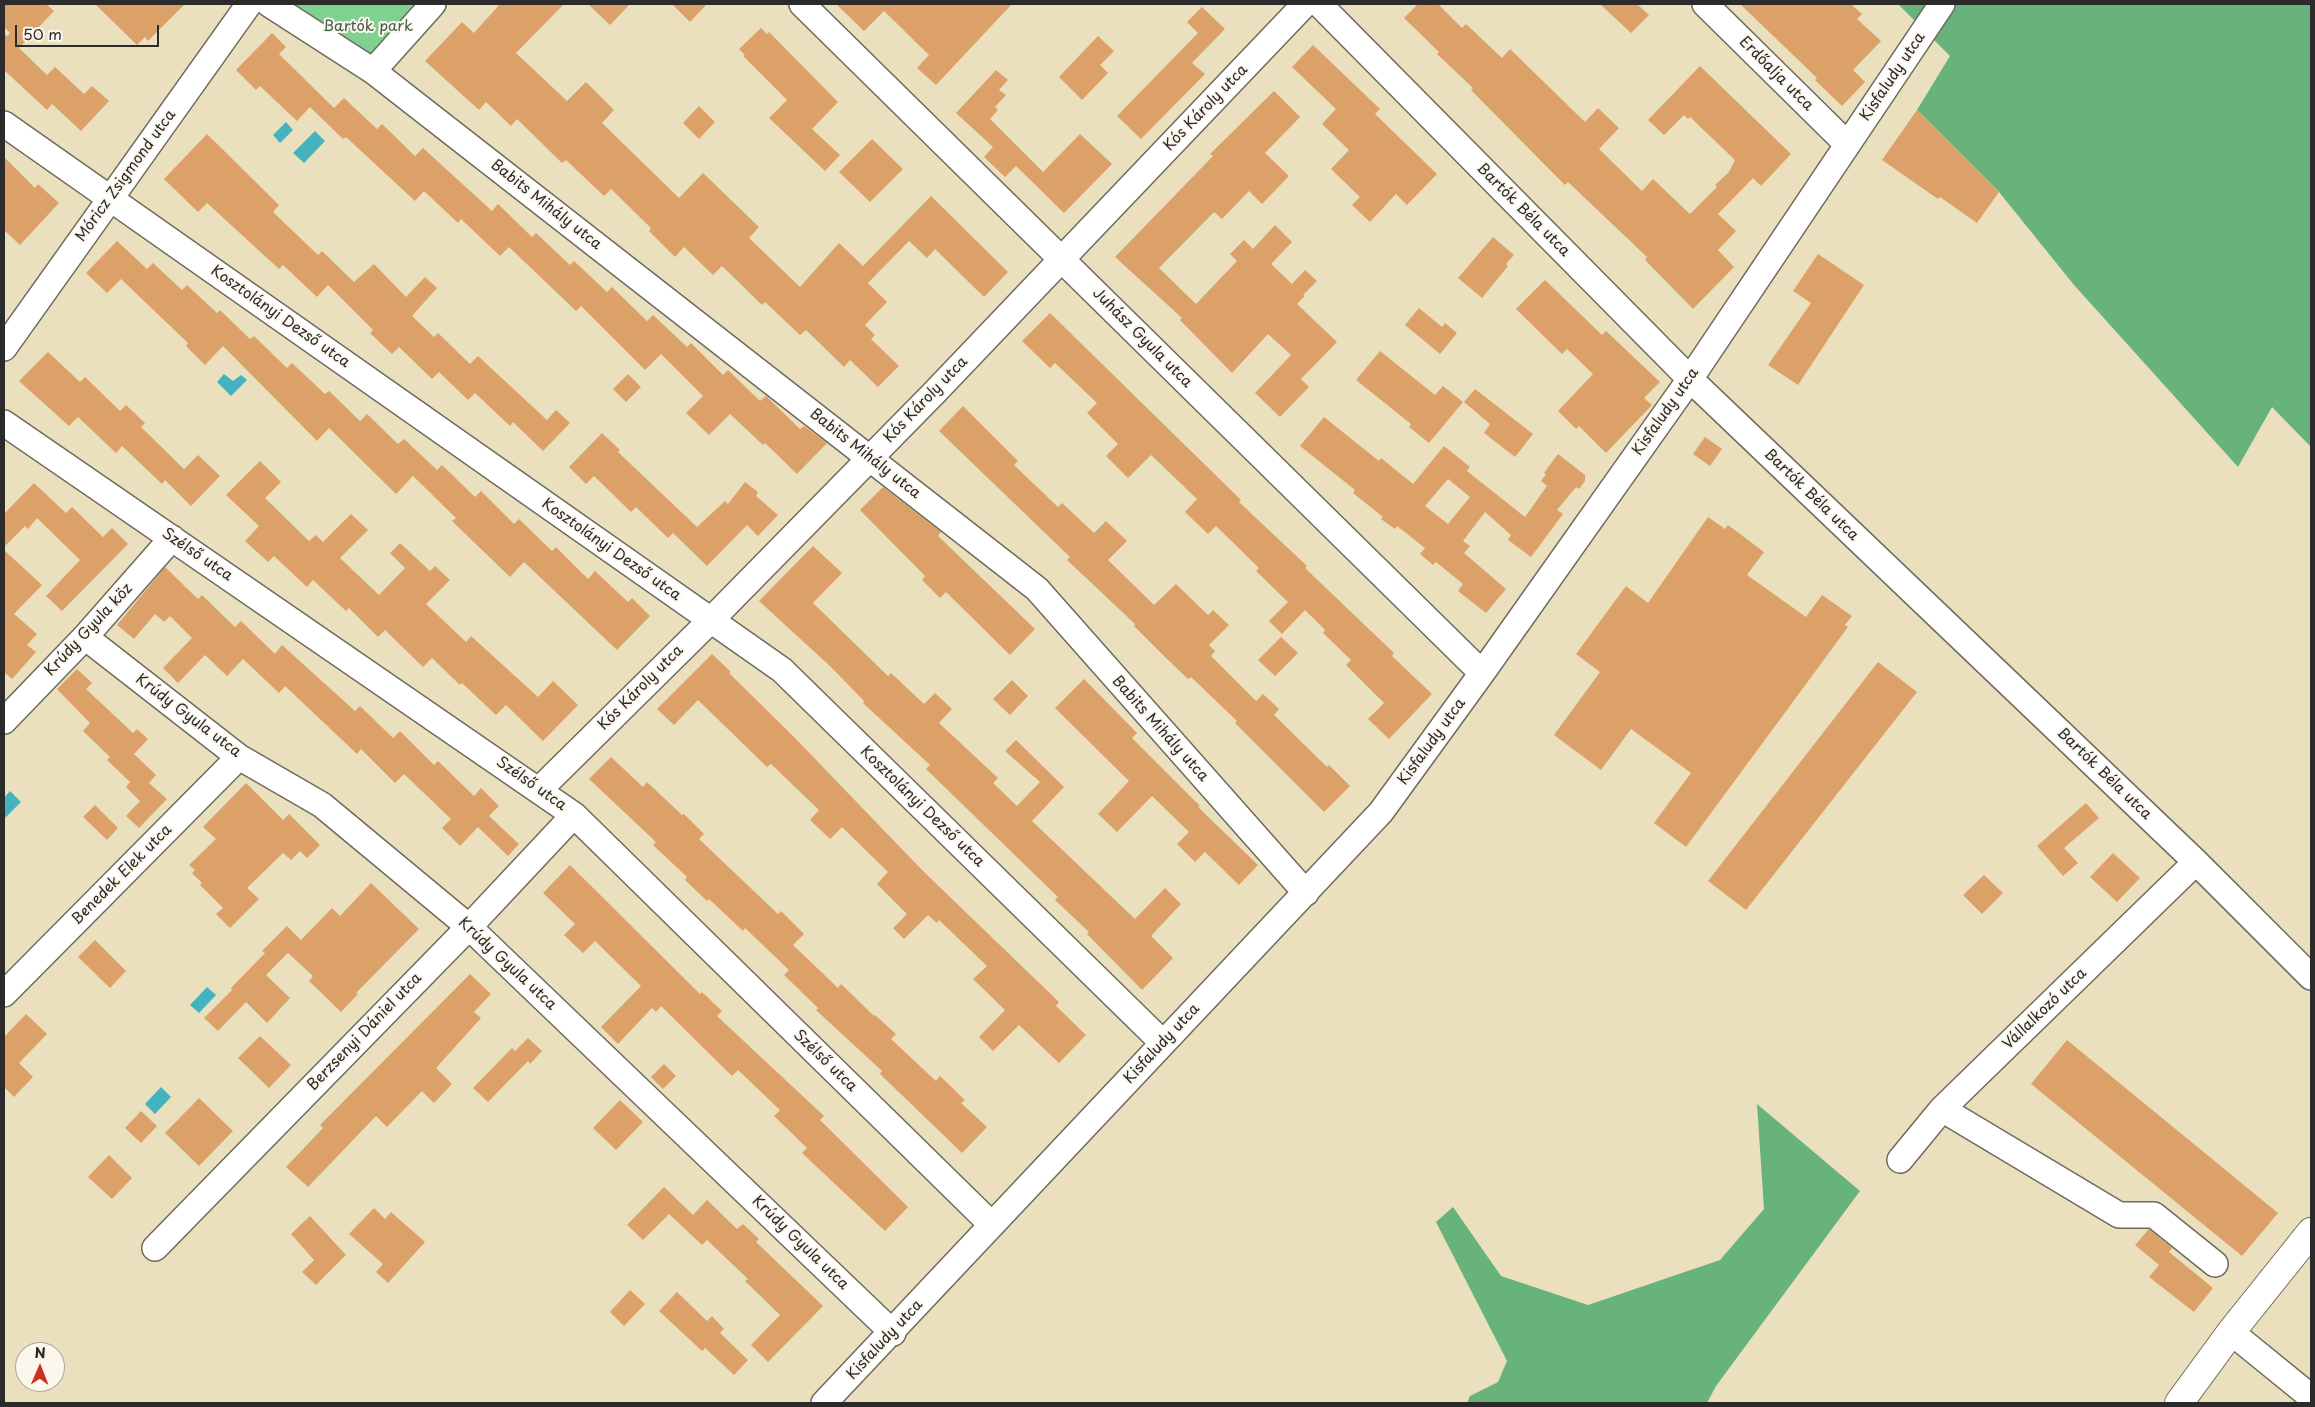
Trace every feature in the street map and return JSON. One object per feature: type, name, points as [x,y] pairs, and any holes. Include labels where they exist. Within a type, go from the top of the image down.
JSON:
[{"type":"main road","points":[[2179,1403],[2231,1332],[2311,1232]]},
{"type":"street","name":"Móricz Zsigmond utca","points":[[4,348],[249,4]]},
{"type":"street","name":"Babits Mihály utca","points":[[269,4],[373,71],[1037,589],[1306,893]]},
{"type":"street","points":[[373,71],[433,4]]},
{"type":"street","name":"Juhász Gyula utca","points":[[802,4],[1482,673]]},
{"type":"street","name":"Kós Károly utca","points":[[540,789],[711,620],[870,458],[1305,4]]},
{"type":"street","name":"Bartók Béla utca","points":[[1319,4],[1690,379],[2196,862],[2311,977]]},
{"type":"street","name":"Erdőalja utca","points":[[1705,4],[1847,144]]},
{"type":"street","name":"Kisfaludy utca","points":[[824,1403],[893,1332],[1380,812],[1482,673],[1690,379],[1942,4]]},
{"type":"street","name":"Kosztolányi Dezső utca","points":[[4,124],[782,670],[1163,1043]]},
{"type":"street","name":"Szélső utca","points":[[4,423],[540,789],[574,815],[992,1225]]},
{"type":"street","name":"Krúdy Gyula köz","points":[[4,721],[85,637],[172,538]]},
{"type":"street","name":"Krúdy Gyula utca","points":[[85,637],[239,756],[322,805],[469,927],[893,1332]]},
{"type":"street","name":"Benedek Elek utca","points":[[4,994],[239,756]]},
{"type":"street","name":"Berzsenyi Dániel utca","points":[[154,1248],[469,927],[574,815]]},
{"type":"street","name":"Vállalkozó utca","points":[[1900,1160],[1942,1109],[2196,862]]},
{"type":"street","points":[[1942,1109],[2119,1215],[2154,1215],[2216,1264]]},
{"type":"street","points":[[2231,1332],[2311,1397]]},
{"type":"green space","name":"Bartók park","points":[[289,4],[422,4],[372,58]]},
{"type":"green space","points":[[1898,4],[2311,4],[2311,447],[2272,407],[2238,467],[2074,285],[1999,192],[1917,110],[1950,56]]},
{"type":"green space","points":[[1757,1104],[1860,1191],[1716,1386],[1707,1403],[1467,1403],[1470,1396],[1498,1382],[1507,1361],[1436,1222],[1453,1207],[1501,1276],[1588,1305],[1720,1260],[1764,1209]]},
{"type":"water","points":[[286,122],[293,130],[280,143],[273,135]]},
{"type":"water","points":[[315,131],[325,141],[304,163],[293,153]]},
{"type":"water","points":[[224,374],[233,381],[241,375],[247,380],[231,396],[217,382]]},
{"type":"water","points":[[10,791],[21,802],[4,819],[4,798]]},
{"type":"water","points":[[207,987],[216,995],[199,1013],[190,1005]]},
{"type":"water","points":[[161,1087],[171,1097],[155,1114],[145,1104]]},
{"type":"building","points":[[4,4],[46,4],[54,11],[19,48],[47,75],[55,67],[84,94],[92,86],[109,101],[81,131],[52,104],[47,110],[4,70],[4,33],[7,36],[10,33],[4,27]]},
{"type":"building","points":[[95,4],[185,4],[148,41],[145,37],[137,45]]},
{"type":"building","points":[[500,4],[564,4],[516,53],[567,101],[586,82],[614,110],[602,123],[679,198],[703,173],[759,227],[749,238],[800,287],[839,243],[863,266],[931,196],[1008,272],[984,297],[935,249],[927,258],[909,241],[868,283],[887,302],[865,325],[875,335],[871,339],[899,366],[878,387],[850,360],[844,367],[806,330],[800,335],[765,302],[762,305],[722,266],[713,275],[684,247],[675,257],[649,231],[651,228],[611,189],[604,196],[566,160],[562,163],[517,119],[511,126],[486,102],[479,110],[425,61],[462,22],[474,33]]},
{"type":"building","points":[[588,4],[630,4],[610,25]]},
{"type":"building","points":[[672,4],[707,4],[690,22]]},
{"type":"building","points":[[836,4],[1012,4],[936,85],[917,68],[929,55],[884,11],[864,31]]},
{"type":"building","points":[[1418,4],[1438,4],[1462,28],[1466,24],[1502,58],[1510,49],[1585,122],[1598,108],[1619,128],[1599,149],[1642,191],[1653,179],[1690,214],[1717,187],[1715,185],[1729,172],[1735,160],[1690,117],[1688,119],[1684,115],[1664,135],[1648,120],[1700,66],[1791,154],[1761,186],[1753,178],[1718,214],[1736,231],[1718,250],[1734,267],[1693,309],[1645,260],[1647,257],[1568,182],[1565,185],[1471,90],[1473,88],[1437,54],[1439,52],[1404,18]]},
{"type":"building","points":[[1600,4],[1637,4],[1649,15],[1631,33]]},
{"type":"building","points":[[1740,4],[1851,4],[1862,14],[1857,19],[1881,41],[1853,70],[1865,82],[1842,106],[1815,80],[1817,78]]},
{"type":"building","points":[[1202,7],[1225,29],[1192,63],[1205,74],[1141,139],[1117,116],[1198,33],[1187,22]]},
{"type":"building","points":[[761,28],[767,34],[769,32],[838,102],[812,129],[840,155],[825,171],[769,118],[787,100],[743,56],[745,55],[739,49]]},
{"type":"building","points":[[272,33],[286,47],[279,54],[334,108],[344,98],[377,129],[382,124],[415,156],[423,148],[492,211],[498,204],[532,237],[536,233],[570,265],[574,261],[607,292],[612,287],[647,321],[653,315],[687,347],[691,343],[723,375],[728,370],[760,401],[766,396],[800,429],[804,426],[827,443],[797,474],[765,443],[763,445],[730,414],[709,435],[686,413],[703,396],[661,354],[645,370],[581,306],[576,311],[509,247],[500,256],[461,219],[458,223],[424,191],[415,201],[346,137],[343,139],[310,107],[297,121],[260,86],[256,90],[236,70]]},
{"type":"building","points":[[1098,36],[1114,51],[1100,65],[1108,73],[1082,100],[1059,77]]},
{"type":"building","points":[[1313,45],[1380,109],[1375,114],[1437,174],[1407,205],[1396,194],[1370,222],[1352,205],[1360,197],[1331,169],[1349,150],[1322,124],[1336,109],[1292,67]]},
{"type":"building","points":[[996,70],[1008,80],[999,90],[1006,95],[995,107],[998,110],[990,119],[1043,172],[1080,134],[1112,164],[1064,213],[1016,166],[1005,177],[984,157],[993,147],[956,113]]},
{"type":"building","points":[[1274,91],[1300,117],[1265,153],[1289,176],[1262,204],[1249,191],[1222,219],[1214,212],[1159,268],[1196,304],[1237,261],[1230,254],[1244,240],[1253,249],[1275,225],[1292,242],[1271,264],[1292,284],[1305,270],[1317,281],[1297,304],[1337,342],[1301,379],[1309,387],[1280,417],[1255,393],[1291,355],[1268,334],[1232,373],[1180,320],[1182,318],[1115,257],[1213,156],[1210,154]]},
{"type":"building","points":[[699,106],[715,122],[699,139],[683,123]]},
{"type":"building","points":[[1917,110],[1999,192],[1977,223],[1940,197],[1938,199],[1882,160]]},
{"type":"building","points":[[207,134],[279,205],[273,212],[318,255],[322,251],[354,282],[374,264],[406,297],[425,277],[437,288],[412,316],[434,337],[438,333],[470,364],[478,356],[547,420],[556,410],[570,423],[543,451],[513,422],[510,426],[475,393],[468,400],[439,372],[432,379],[399,347],[392,354],[370,333],[373,330],[328,285],[317,297],[283,265],[279,269],[207,203],[198,212],[164,179]]},
{"type":"building","points":[[872,139],[903,169],[870,202],[839,172]]},
{"type":"building","points":[[4,157],[35,188],[38,184],[59,203],[20,245],[4,230]]},
{"type":"building","points":[[1493,237],[1514,255],[1506,264],[1508,266],[1482,298],[1458,278]]},
{"type":"building","points":[[117,241],[147,269],[153,263],[182,290],[187,285],[217,313],[220,310],[250,339],[254,336],[287,368],[292,363],[325,394],[329,391],[360,421],[367,414],[398,444],[404,439],[437,470],[442,465],[475,497],[481,491],[514,524],[519,519],[552,551],[556,547],[588,579],[595,571],[628,602],[632,598],[650,616],[617,650],[524,562],[510,577],[452,521],[456,518],[413,476],[396,494],[329,428],[317,441],[223,346],[205,365],[186,346],[188,343],[121,279],[107,293],[86,273]]},
{"type":"building","points":[[1818,254],[1864,285],[1798,385],[1768,365],[1811,303],[1793,291]]},
{"type":"building","points":[[1545,280],[1602,335],[1606,331],[1660,382],[1644,398],[1652,405],[1606,453],[1579,426],[1576,429],[1558,411],[1593,374],[1567,349],[1562,354],[1516,309]]},
{"type":"building","points":[[1419,308],[1442,327],[1445,323],[1457,333],[1440,354],[1405,325]]},
{"type":"building","points":[[1050,313],[1241,500],[1239,502],[1307,566],[1305,568],[1394,653],[1392,656],[1432,694],[1389,739],[1368,719],[1384,703],[1346,665],[1351,660],[1323,633],[1325,630],[1305,610],[1282,634],[1269,621],[1288,602],[1256,571],[1259,568],[1216,526],[1208,534],[1185,512],[1197,499],[1151,455],[1128,478],[1106,456],[1118,444],[1087,413],[1097,403],[1055,363],[1050,368],[1022,341]]},
{"type":"building","points":[[1380,351],[1435,395],[1443,386],[1463,402],[1429,443],[1409,427],[1411,424],[1356,380]]},
{"type":"building","points":[[48,352],[80,382],[85,377],[120,411],[126,405],[145,423],[141,427],[184,469],[198,455],[220,476],[191,506],[165,480],[162,484],[122,446],[116,453],[78,417],[69,426],[19,381]]},
{"type":"building","points":[[628,374],[641,387],[626,402],[613,389]]},
{"type":"building","points":[[1475,389],[1533,434],[1515,457],[1484,433],[1490,424],[1464,402]]},
{"type":"building","points":[[963,406],[1018,461],[1014,465],[1058,507],[1062,503],[1094,533],[1106,521],[1127,541],[1108,560],[1154,605],[1176,584],[1208,615],[1213,610],[1229,625],[1209,645],[1215,651],[1211,656],[1256,701],[1263,694],[1279,709],[1274,715],[1327,767],[1329,765],[1350,786],[1324,812],[1235,723],[1237,721],[1191,677],[1188,679],[1166,658],[1134,626],[1135,624],[1067,560],[1070,557],[939,431]]},
{"type":"building","points":[[1324,417],[1379,461],[1381,458],[1413,484],[1444,446],[1470,467],[1467,471],[1525,517],[1547,486],[1541,481],[1546,474],[1544,473],[1558,454],[1585,475],[1585,481],[1579,489],[1576,487],[1557,510],[1563,514],[1531,557],[1508,540],[1511,535],[1485,512],[1463,541],[1470,546],[1464,553],[1506,589],[1486,613],[1458,591],[1463,584],[1436,562],[1433,565],[1420,554],[1425,548],[1397,526],[1395,529],[1381,519],[1383,517],[1353,493],[1355,490],[1300,446]],"holes":[[[1448,479],[1470,497],[1448,524],[1425,506]]]},
{"type":"building","points":[[602,433],[620,450],[618,452],[697,527],[725,501],[728,504],[745,482],[758,492],[756,496],[778,515],[758,536],[747,525],[707,566],[673,533],[668,538],[636,507],[631,512],[594,476],[586,484],[569,467]]},
{"type":"building","points":[[1705,437],[1722,449],[1710,466],[1693,454]]},
{"type":"building","points":[[260,461],[281,482],[265,498],[309,541],[316,535],[323,542],[351,514],[368,530],[340,558],[379,595],[405,568],[390,553],[400,543],[430,571],[435,566],[450,580],[426,604],[466,642],[471,636],[538,697],[553,681],[578,705],[543,741],[506,705],[496,715],[462,683],[460,685],[432,658],[423,667],[385,630],[378,637],[349,608],[346,611],[313,580],[307,587],[274,556],[268,562],[245,541],[259,526],[226,495]]},
{"type":"building","points":[[34,483],[66,513],[72,507],[103,537],[112,528],[128,544],[62,611],[46,596],[80,560],[37,518],[28,529],[25,526],[4,547],[4,514]]},
{"type":"building","points":[[883,487],[941,532],[938,536],[1035,629],[1010,655],[946,592],[940,598],[922,580],[925,576],[860,510]]},
{"type":"building","points":[[1708,517],[1725,529],[1728,525],[1764,552],[1747,575],[1806,617],[1822,595],[1852,616],[1845,625],[1848,627],[1686,847],[1654,823],[1691,773],[1631,729],[1601,770],[1554,735],[1600,672],[1576,654],[1626,586],[1648,603]]},
{"type":"building","points":[[813,546],[842,573],[813,603],[888,676],[891,673],[924,704],[935,693],[952,709],[939,723],[998,778],[993,783],[1017,806],[1040,782],[1005,751],[1016,740],[1064,787],[1032,821],[1135,919],[1165,888],[1181,904],[1151,936],[1173,958],[1142,990],[1087,934],[1089,932],[1055,900],[1058,897],[926,769],[930,765],[863,703],[864,701],[831,667],[759,601]]},
{"type":"building","points":[[4,550],[42,585],[14,614],[37,634],[27,645],[36,652],[12,679],[4,672]]},
{"type":"building","points":[[165,567],[198,599],[202,595],[235,627],[241,621],[275,654],[282,645],[355,711],[360,706],[393,738],[400,731],[434,765],[438,761],[474,796],[481,788],[499,806],[489,816],[519,844],[508,856],[478,827],[460,846],[442,828],[451,819],[404,774],[395,783],[361,749],[357,754],[285,686],[279,693],[243,659],[227,676],[205,655],[178,683],[163,668],[192,638],[170,616],[164,622],[155,614],[134,639],[117,625]]},
{"type":"building","points":[[1281,637],[1298,653],[1275,676],[1258,660]]},
{"type":"building","points":[[712,654],[923,871],[1059,1002],[1056,1006],[1086,1035],[1059,1063],[1019,1025],[993,1051],[979,1037],[1005,1010],[973,979],[987,966],[939,920],[937,923],[928,915],[904,939],[893,928],[907,914],[877,884],[888,872],[842,827],[830,839],[810,820],[819,810],[771,764],[767,767],[698,700],[674,725],[657,709]]},
{"type":"building","points":[[1878,662],[1917,692],[1746,910],[1708,881]]},
{"type":"building","points":[[77,669],[92,683],[86,689],[133,733],[137,729],[148,739],[134,754],[156,775],[149,783],[167,799],[139,828],[126,816],[140,801],[126,787],[130,782],[107,760],[110,757],[83,731],[90,723],[57,689]]},
{"type":"building","points":[[1084,679],[1137,733],[1132,738],[1200,806],[1198,807],[1258,865],[1239,885],[1205,852],[1195,862],[1177,844],[1189,832],[1152,796],[1117,832],[1098,814],[1129,781],[1055,708]]},
{"type":"building","points":[[1012,680],[1028,696],[1010,715],[993,699]]},
{"type":"building","points":[[611,757],[643,787],[647,782],[682,815],[684,814],[704,834],[699,839],[778,914],[781,911],[804,934],[793,945],[838,988],[841,984],[896,1034],[891,1039],[936,1081],[940,1076],[965,1100],[961,1103],[987,1127],[962,1153],[880,1074],[882,1071],[816,1010],[818,1008],[784,975],[789,970],[745,928],[743,931],[709,899],[707,901],[685,880],[687,877],[653,845],[656,842],[589,779]]},
{"type":"building","points":[[246,783],[283,820],[289,814],[320,845],[307,858],[300,851],[291,860],[283,853],[247,888],[259,899],[230,928],[216,914],[223,908],[200,885],[202,883],[192,873],[195,870],[189,865],[216,839],[203,827]]},
{"type":"building","points":[[2086,803],[2099,818],[2064,848],[2078,863],[2063,876],[2037,846]]},
{"type":"building","points":[[95,805],[118,828],[107,840],[83,817]]},
{"type":"building","points":[[2113,853],[2140,878],[2117,902],[2090,877]]},
{"type":"building","points":[[570,865],[700,994],[702,992],[722,1011],[717,1016],[824,1116],[820,1120],[908,1207],[885,1231],[802,1153],[807,1148],[774,1116],[780,1110],[738,1070],[732,1076],[661,1006],[656,1012],[652,1008],[618,1044],[601,1027],[641,986],[595,941],[583,953],[564,935],[575,924],[543,893]]},
{"type":"building","points":[[1984,875],[2003,893],[1982,914],[1963,895]]},
{"type":"building","points":[[371,883],[419,929],[356,993],[358,994],[341,1012],[309,981],[313,976],[288,953],[266,975],[290,998],[267,1023],[246,1002],[218,1031],[204,1018],[232,990],[231,988],[265,953],[262,951],[287,926],[301,940],[332,908],[340,916]]},
{"type":"building","points":[[95,940],[126,971],[110,988],[78,957]]},
{"type":"building","points":[[470,974],[491,994],[474,1012],[481,1018],[436,1068],[452,1084],[434,1103],[422,1091],[387,1127],[376,1116],[308,1187],[286,1167],[323,1128],[320,1125]]},
{"type":"building","points":[[26,1014],[47,1034],[19,1063],[33,1077],[14,1097],[4,1087],[4,1037]]},
{"type":"building","points":[[260,1036],[291,1065],[269,1088],[238,1058]]},
{"type":"building","points":[[528,1038],[542,1051],[530,1064],[528,1061],[488,1102],[473,1088],[512,1048],[515,1051]]},
{"type":"building","points":[[2067,1040],[2278,1213],[2242,1256],[2031,1084]]},
{"type":"building","points":[[664,1064],[676,1076],[663,1089],[651,1077]]},
{"type":"building","points":[[199,1098],[233,1131],[199,1166],[165,1133]]},
{"type":"building","points":[[620,1100],[643,1122],[616,1150],[593,1128]]},
{"type":"building","points":[[141,1111],[157,1126],[141,1143],[125,1128]]},
{"type":"building","points":[[109,1155],[132,1178],[112,1199],[88,1177]]},
{"type":"building","points":[[664,1187],[693,1215],[707,1200],[737,1229],[743,1224],[759,1239],[756,1242],[823,1306],[768,1362],[751,1345],[780,1315],[745,1281],[748,1279],[707,1240],[702,1245],[669,1214],[643,1240],[627,1225]]},
{"type":"building","points":[[374,1208],[385,1219],[391,1212],[425,1242],[388,1283],[376,1272],[383,1264],[349,1234]]},
{"type":"building","points":[[310,1216],[346,1255],[316,1285],[302,1272],[314,1260],[291,1234]]},
{"type":"building","points":[[2149,1229],[2172,1248],[2169,1252],[2213,1288],[2194,1312],[2149,1277],[2159,1265],[2135,1245]]},
{"type":"building","points":[[630,1290],[645,1304],[624,1326],[610,1312]]},
{"type":"building","points":[[677,1292],[707,1321],[712,1316],[724,1329],[720,1333],[748,1360],[734,1375],[705,1348],[702,1351],[659,1311]]}]
